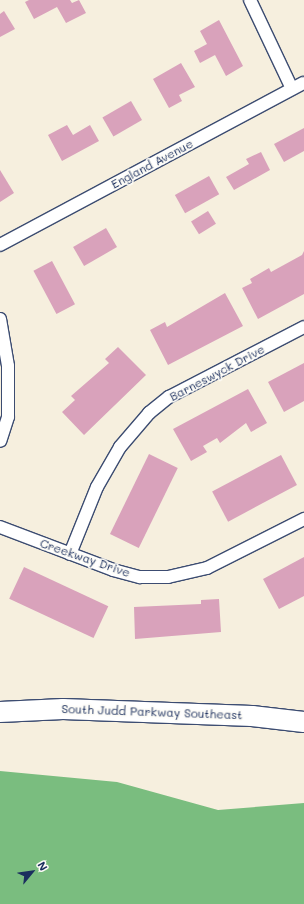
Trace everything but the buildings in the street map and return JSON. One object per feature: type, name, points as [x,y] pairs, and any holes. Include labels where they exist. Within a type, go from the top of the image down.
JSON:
[{"type":"highway","name":"South Judd Parkway Southeast","points":[[0,712],[63,709],[252,716],[304,722]]},
{"type":"street","points":[[250,0],[292,89]]},
{"type":"street","name":"England Avenue","points":[[0,245],[304,83]]},
{"type":"street","points":[[0,319],[8,366],[8,417],[0,441]]},
{"type":"street","name":"Barneswyck Drive","points":[[70,554],[97,486],[120,447],[149,413],[168,397],[304,327]]},
{"type":"street","name":"Creekway Drive","points":[[0,527],[70,554],[140,577],[168,577],[207,568],[304,520]]},
{"type":"green space","points":[[0,771],[117,782],[218,810],[304,803],[304,904],[0,904]]}]
